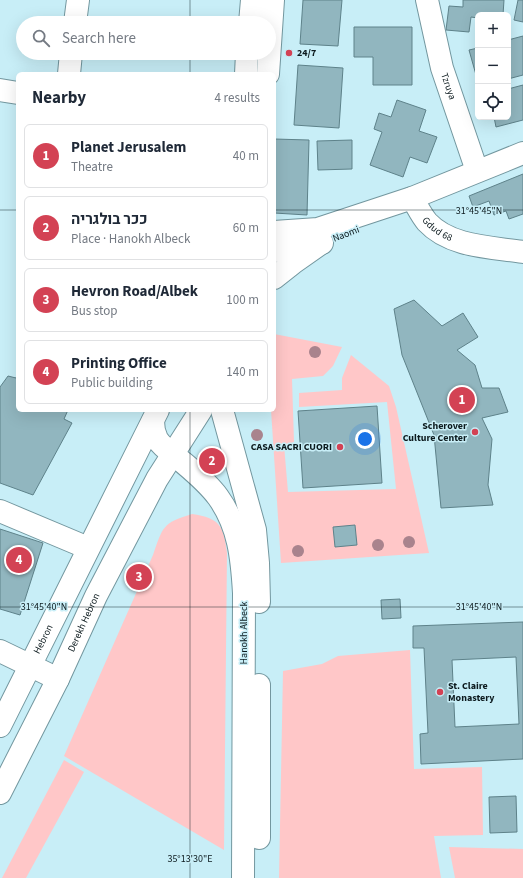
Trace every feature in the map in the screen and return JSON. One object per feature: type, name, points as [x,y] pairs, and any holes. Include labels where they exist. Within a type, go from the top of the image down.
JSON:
[{"type":"main road","points":[[76,16],[78,0]]},
{"type":"main road","points":[[251,16],[252,0]]},
{"type":"main road","points":[[272,16],[273,0]]},
{"type":"main road","name":"Tzruya","points":[[427,0],[442,68],[477,171]]},
{"type":"main road","points":[[68,72],[70,60]]},
{"type":"main road","points":[[246,72],[247,60]]},
{"type":"main road","points":[[268,72],[269,60]]},
{"type":"main road","points":[[0,90],[16,93]]},
{"type":"main road","name":"Naomi","points":[[276,232],[318,228],[402,203],[523,153]]},
{"type":"main road","name":"Naomi","points":[[276,251],[302,248],[320,244],[371,224],[402,203]]},
{"type":"main road","name":"Gdud 68","points":[[402,203],[424,218],[434,228],[447,237],[474,244],[523,252]]},
{"type":"main road","points":[[276,276],[293,262],[320,244]]},
{"type":"main road","points":[[172,454],[200,412]]},
{"type":"main road","name":"Hanokh Albeck","points":[[223,412],[250,511],[258,563],[260,785],[258,878]]},
{"type":"main road","points":[[0,511],[88,548],[156,415]]},
{"type":"main road","name":"Hanokh Albeck","points":[[156,415],[156,438],[172,454],[198,475],[218,497],[228,513],[237,533],[241,552],[244,601],[243,878]]},
{"type":"main road","name":"Derekh Hebron","points":[[0,793],[58,679],[96,596],[172,454]]},
{"type":"main road","name":"Hebron","points":[[30,666],[88,548]]},
{"type":"main road","points":[[0,651],[58,679]]},
{"type":"main road","points":[[0,726],[30,666]]},
{"type":"shaded area","points":[[276,334],[342,347],[333,366],[323,376],[292,379],[294,442],[284,445],[288,492],[396,489],[387,402],[299,407],[299,393],[342,390],[342,378],[351,355],[389,386],[396,407],[429,553],[281,563],[271,412],[276,412]]},
{"type":"shaded area","points":[[192,514],[209,518],[219,525],[224,536],[227,553],[224,850],[64,756],[162,532],[165,527],[175,520]]},
{"type":"shaded area","points":[[410,650],[414,769],[482,767],[483,835],[434,836],[441,878],[279,878],[283,671],[322,664],[338,656]]},
{"type":"shaded area","points":[[64,760],[84,772],[26,878],[2,878]]},
{"type":"shaded area","points":[[449,847],[523,849],[523,878],[455,878]]},
{"type":"building","points":[[303,0],[342,0],[338,46],[300,44]]},
{"type":"building","points":[[463,0],[504,0],[503,12],[475,12],[475,18],[471,17],[469,32],[446,30],[449,6],[463,7]]},
{"type":"building","points":[[518,0],[523,0],[523,22],[514,20]]},
{"type":"building","points":[[354,27],[412,27],[412,85],[373,85],[373,57],[354,57]]},
{"type":"building","points":[[523,36],[523,75],[511,78],[511,48],[511,39]]},
{"type":"building","points":[[475,49],[475,71],[469,50]]},
{"type":"building","points":[[298,65],[343,68],[339,128],[294,125]]},
{"type":"building","points":[[523,85],[523,120],[496,127],[495,120],[511,120],[511,88]]},
{"type":"building","points":[[397,100],[426,110],[419,131],[437,137],[427,163],[410,157],[403,177],[370,165],[382,132],[374,129],[379,113],[391,117]]},
{"type":"building","points":[[276,139],[309,140],[307,215],[276,213]]},
{"type":"building","points":[[352,140],[352,169],[318,170],[317,141]]},
{"type":"building","points":[[523,174],[523,214],[509,219],[506,211],[494,215],[489,201],[473,207],[469,196]]},
{"type":"building","points":[[414,300],[442,326],[463,313],[478,337],[457,350],[475,365],[482,388],[499,388],[508,412],[482,418],[492,439],[488,485],[493,505],[441,508],[434,435],[402,355],[394,309]]},
{"type":"building","points":[[8,376],[16,378],[16,412],[67,412],[64,419],[72,423],[33,495],[0,483],[0,387]]},
{"type":"building","name":"CASA SACRI CUORI","points":[[377,406],[382,483],[303,488],[298,411]]},
{"type":"building","points":[[355,525],[357,545],[335,547],[333,527]]},
{"type":"building","points":[[0,529],[43,543],[20,615],[0,609]]},
{"type":"building","points":[[400,599],[401,618],[382,619],[381,600]]},
{"type":"building","name":"St. Claire Monastery","points":[[523,622],[523,759],[421,764],[420,734],[428,733],[424,648],[413,648],[413,626]],"holes":[[[516,657],[519,724],[455,727],[452,660]]]},
{"type":"building","points":[[516,796],[517,832],[490,833],[489,797]]},
{"type":"place","name":"24/7","points":[[289,53]]},
{"type":"place","name":"Planet Jerusalem","points":[[462,400]]},
{"type":"place","name":"Scherover Culture Center","points":[[475,432]]},
{"type":"place","name":"CASA SACRI CUORI","points":[[340,447]]},
{"type":"place","name":"ככר בולגריה","points":[[212,461]]},
{"type":"place","name":"Printing Office","points":[[19,560]]},
{"type":"place","name":"Hevron Road/Albek","points":[[139,577]]},
{"type":"place","name":"St. Claire Monastery","points":[[440,692]]}]
